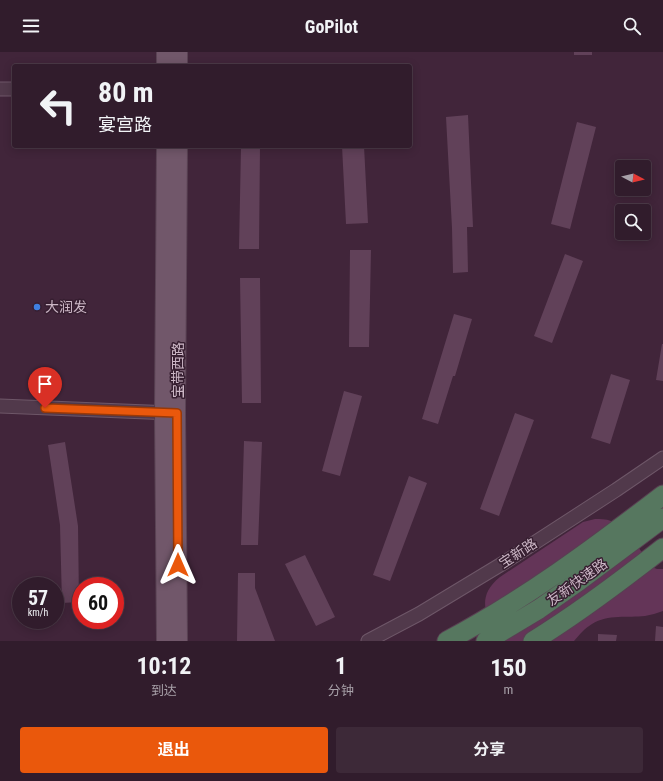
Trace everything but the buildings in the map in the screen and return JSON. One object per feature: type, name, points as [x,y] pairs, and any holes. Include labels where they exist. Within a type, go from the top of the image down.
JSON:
[{"type":"highway","points":[[447,641],[512,603],[551,577],[663,495]]},
{"type":"highway","name":"友新快速路","points":[[486,641],[539,609],[663,518]]},
{"type":"highway","name":"友新快速路","points":[[533,641],[596,600],[663,548]]},
{"type":"main road","points":[[165,52],[165,64]]},
{"type":"main road","points":[[179,52],[179,64]]},
{"type":"main road","name":"宝带西路","points":[[165,148],[170,413],[179,641]]},
{"type":"main road","name":"宝带西路","points":[[165,641],[170,413],[179,148]]},
{"type":"street","points":[[0,89],[12,89]]},
{"type":"street","points":[[0,406],[170,413]]},
{"type":"street","name":"宝新路","points":[[368,641],[419,614],[505,562],[663,458]]},
{"type":"shaded area","points":[[595,519],[607,520],[617,524],[634,541],[652,567],[663,569],[663,611],[652,615],[611,618],[598,621],[587,628],[574,641],[496,641],[485,607],[485,599],[492,584],[500,577],[583,522]]},
{"type":"place","name":"大润发","points":[[37,307]]},
{"type":"route","points":[[45,408],[177,413],[178,565]]}]
